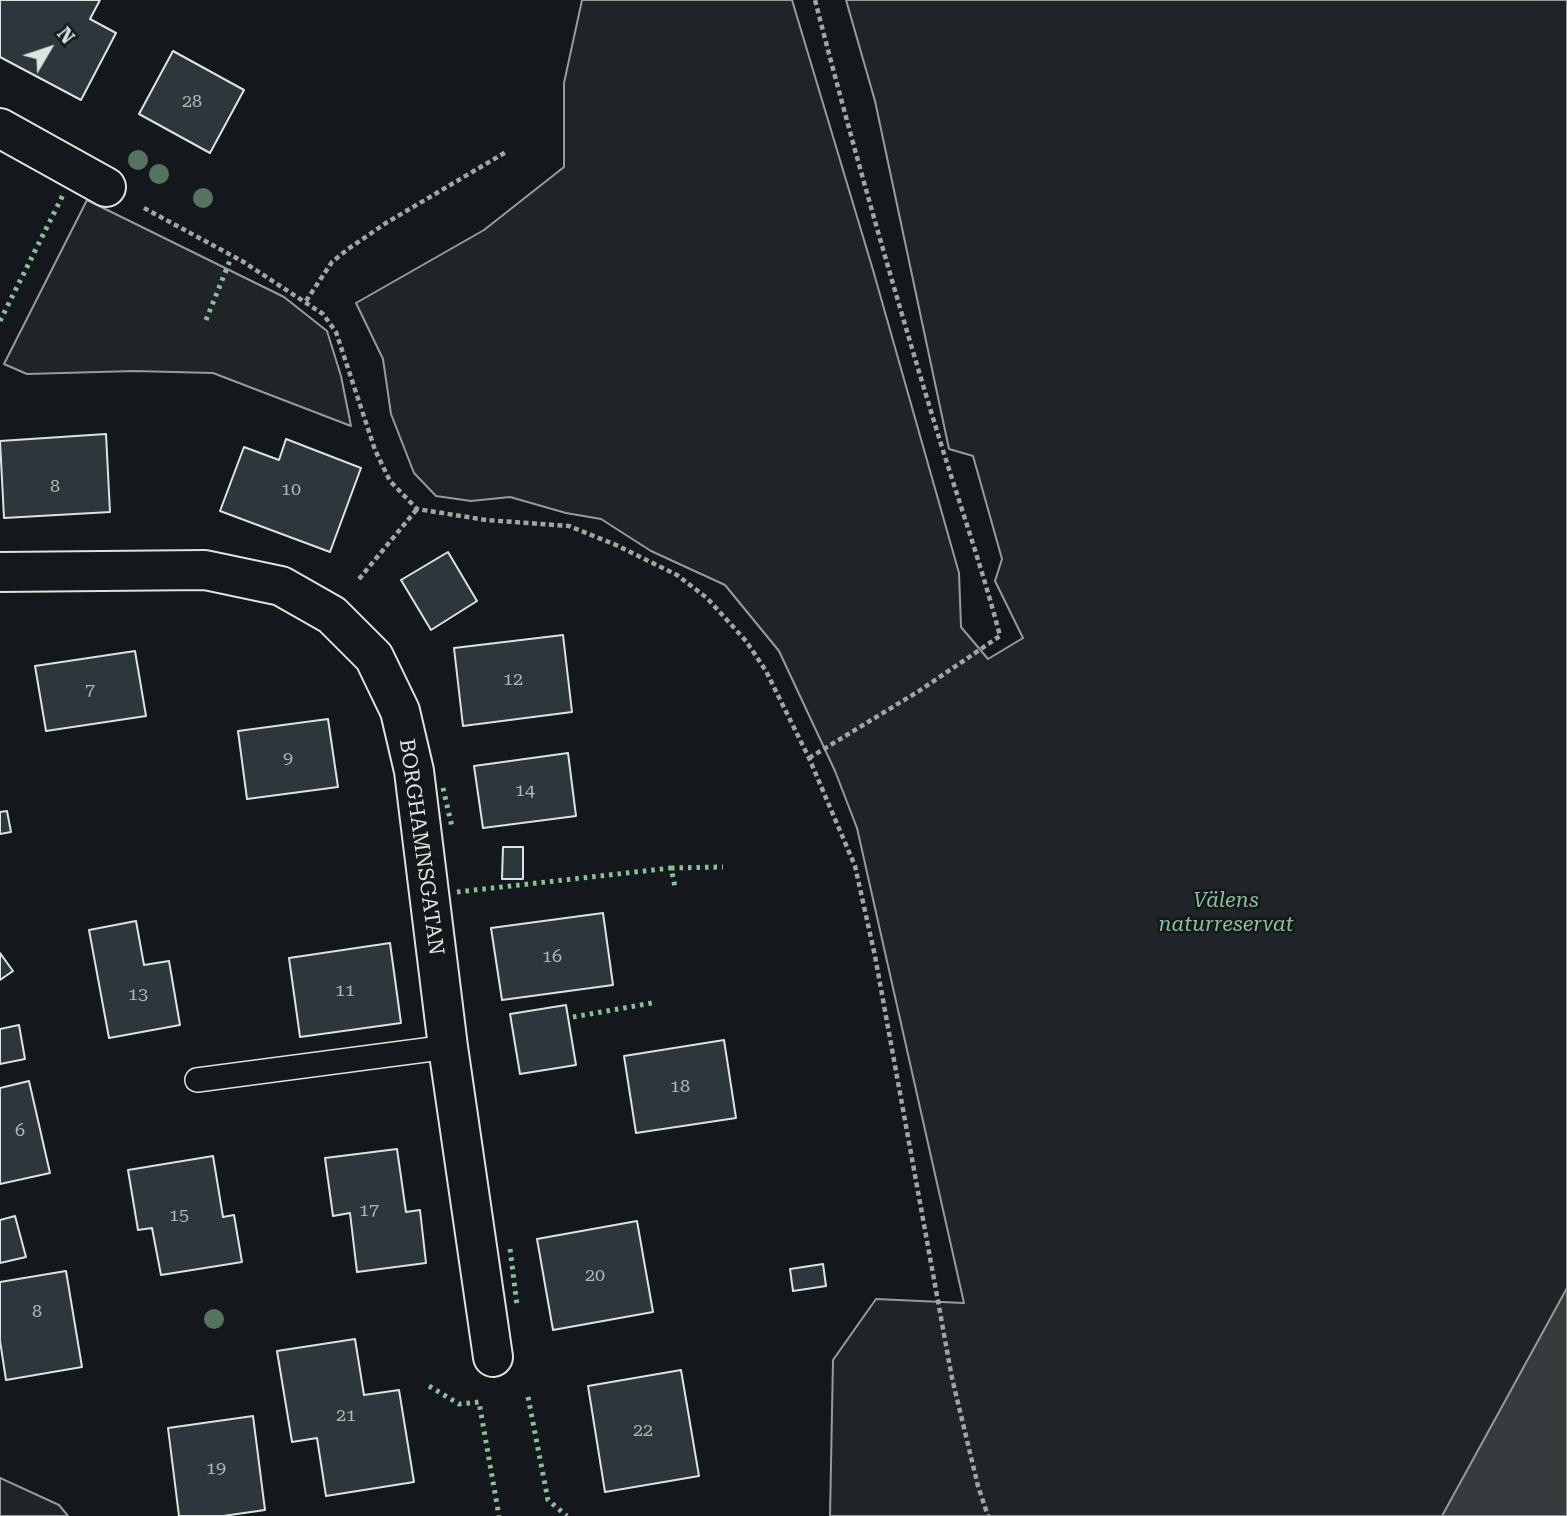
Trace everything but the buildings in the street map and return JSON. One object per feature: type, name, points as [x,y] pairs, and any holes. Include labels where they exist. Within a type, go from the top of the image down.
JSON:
[{"type":"street","points":[[0,128],[106,187]]},
{"type":"street","name":"BORGHAMNSGATAN","points":[[0,572],[205,570],[281,586],[332,615],[374,657],[400,711],[414,772],[448,1046],[493,1357]]},
{"type":"lane","points":[[197,1080],[448,1046]]},
{"type":"path","points":[[809,758],[919,691],[1000,636],[983,573],[955,491],[902,315],[815,0]]},
{"type":"path","points":[[306,301],[332,262],[348,249],[386,223],[506,152]]},
{"type":"path","points":[[106,187],[242,261],[323,314],[336,332],[375,450],[390,481],[416,509],[459,517],[569,526],[616,545],[677,575],[707,598],[746,641],[766,671],[809,758],[855,866],[878,970],[952,1378],[988,1516]]},
{"type":"path","points":[[332,615],[416,509]]},
{"type":"green space","name":"Välens naturreservat","points":[[582,0],[792,0],[873,270],[959,573],[961,627],[988,659],[1023,638],[995,581],[1002,559],[973,456],[949,449],[875,101],[846,0],[1567,0],[1567,1516],[830,1516],[833,1360],[876,1299],[964,1303],[857,828],[835,771],[779,651],[725,585],[651,551],[601,519],[566,513],[510,497],[471,501],[436,496],[414,473],[391,414],[383,359],[356,303],[484,230],[564,167],[564,83]]},
{"type":"green space","points":[[87,200],[284,297],[327,331],[341,376],[351,426],[213,373],[134,371],[27,374],[4,364]]},
{"type":"green space","points":[[0,1478],[59,1505],[68,1516],[0,1516]]},
{"type":"shaded area","points":[[1567,1288],[1567,1516],[1442,1516]]},
{"type":"hedge","points":[[0,321],[64,193]]},
{"type":"hedge","points":[[206,320],[231,258]]},
{"type":"hedge","points":[[443,788],[452,827]]},
{"type":"hedge","points":[[671,868],[723,867]]},
{"type":"hedge","points":[[457,892],[671,868],[675,887]]},
{"type":"hedge","points":[[573,1017],[652,1003]]},
{"type":"hedge","points":[[510,1249],[517,1305]]},
{"type":"hedge","points":[[429,1386],[459,1404],[479,1402],[499,1516]]},
{"type":"hedge","points":[[528,1397],[548,1500],[567,1516]]}]
